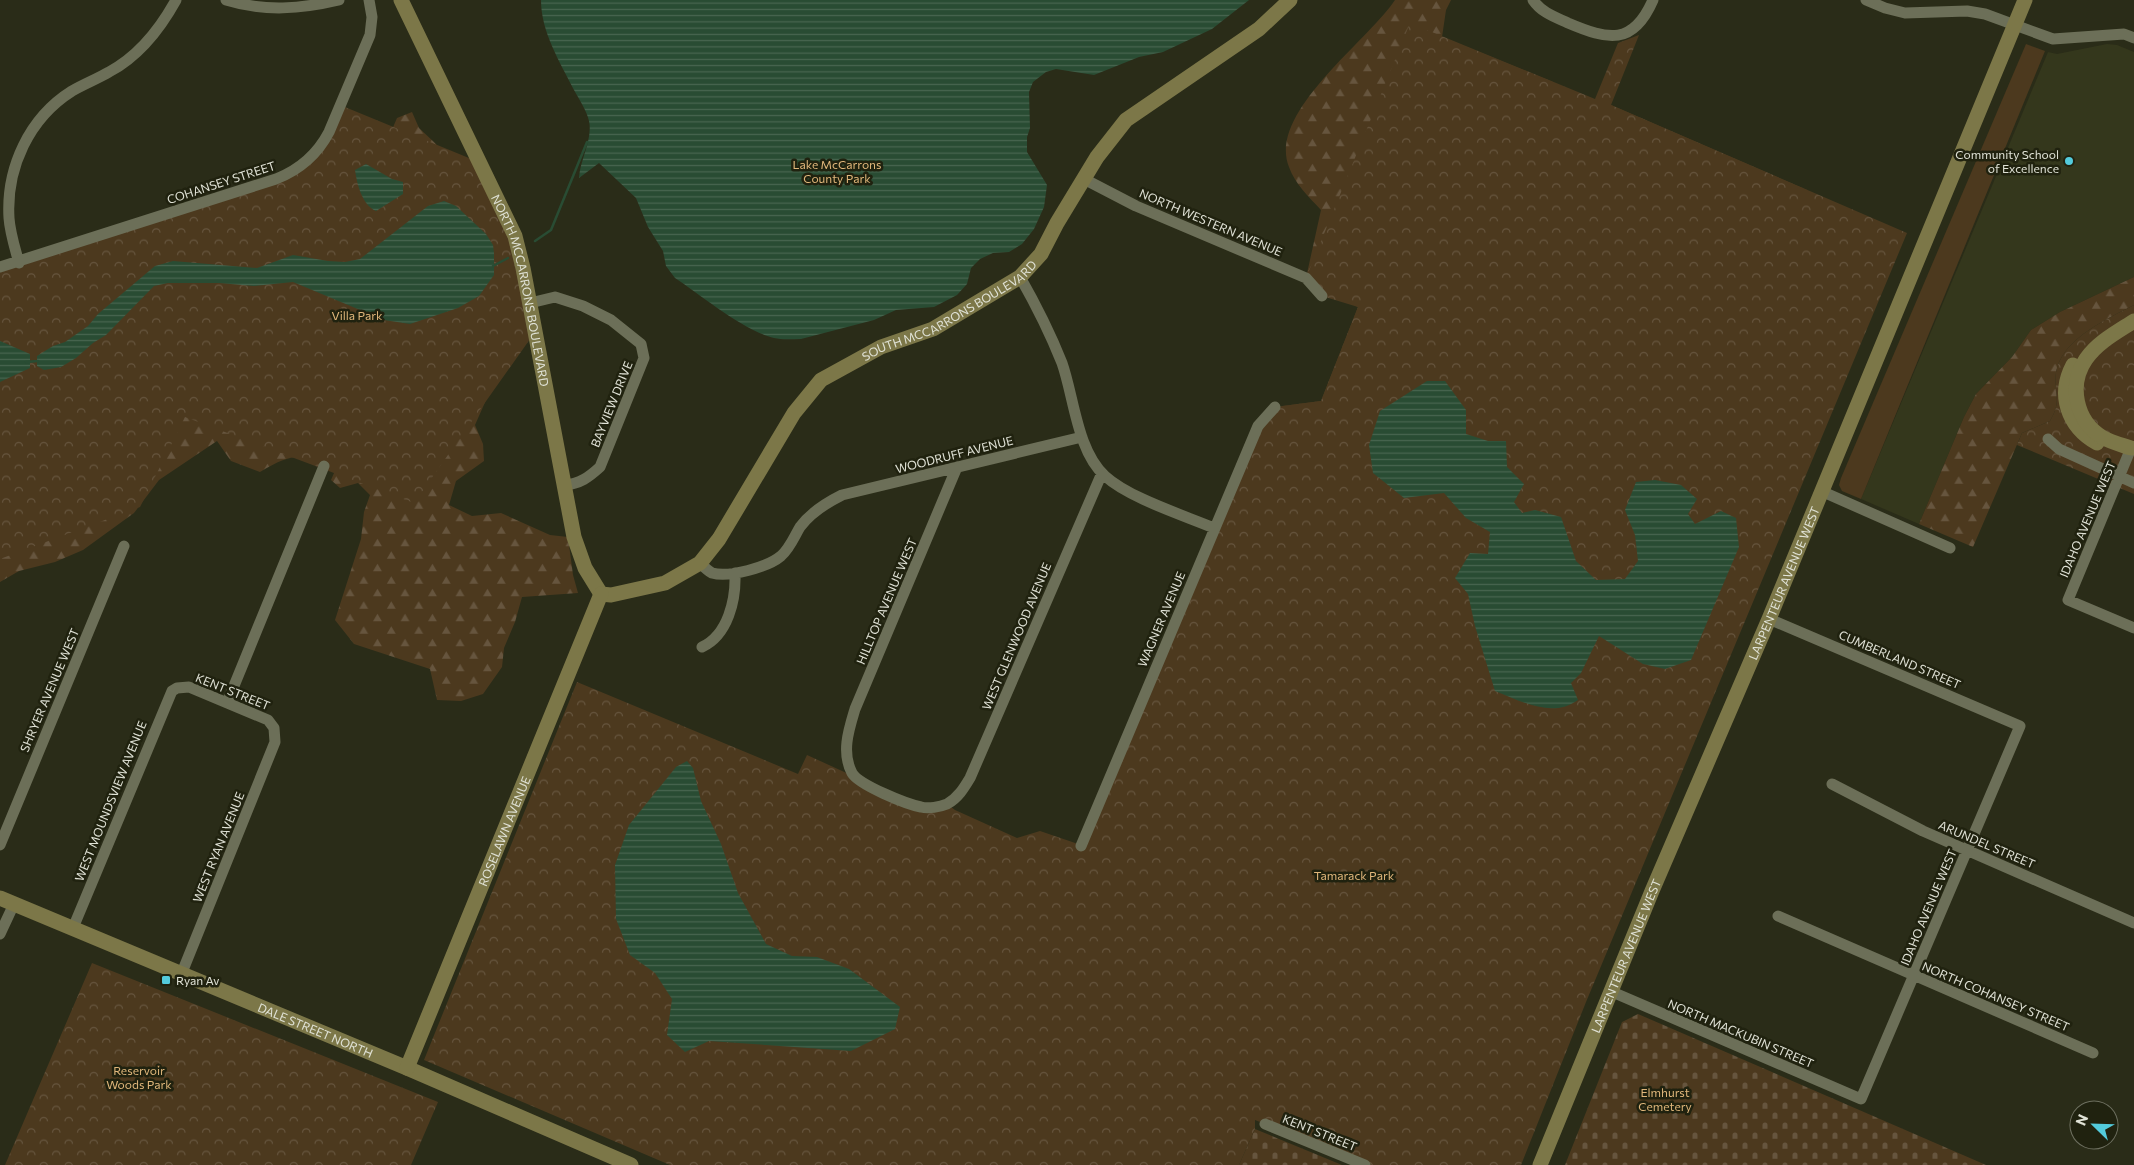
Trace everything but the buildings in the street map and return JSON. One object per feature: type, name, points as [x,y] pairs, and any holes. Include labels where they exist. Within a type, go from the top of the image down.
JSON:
[{"type":"street","points":[[19,263],[11,234],[9,200],[14,166],[29,134],[41,118],[71,92],[109,72],[134,54],[159,28],[176,0]]},
{"type":"street","points":[[226,0],[277,9],[299,8],[339,0]]},
{"type":"street","name":"COHANSEY STREET","points":[[0,267],[19,263],[276,179],[306,163],[323,142],[328,132],[370,35],[372,17],[369,0]]},
{"type":"street","name":"NORTH MCCARRONS BOULEVARD","points":[[401,0],[515,236],[530,303],[564,486],[579,555],[601,594]]},
{"type":"street","name":"SOUTH MCCARRONS BOULEVARD","points":[[601,594],[611,595],[665,583],[700,563],[719,539],[794,413],[821,380],[881,347],[933,329],[1020,277],[1041,254],[1056,223],[1106,143],[1126,120],[1259,29],[1290,0]]},
{"type":"street","points":[[1534,0],[1543,11],[1552,16],[1602,36],[1611,37],[1630,32],[1644,19],[1652,0]]},
{"type":"street","points":[[1866,0],[1885,8],[1905,12],[1967,11],[2016,24],[2053,38],[2124,34],[2134,38]]},
{"type":"street","name":"LARPENTEUR AVENUE WEST","points":[[1540,1165],[1610,991],[1769,619],[1820,491],[2025,0]]},
{"type":"street","name":"NORTH WESTERN AVENUE","points":[[1084,179],[1136,206],[1306,278],[1322,296]]},
{"type":"street","points":[[1020,277],[1040,311],[1062,364],[1084,444],[1102,473],[1128,491],[1214,528]]},
{"type":"street","name":"BAYVIEW DRIVE","points":[[530,303],[555,297],[583,306],[610,320],[641,344],[644,358],[600,467],[589,478],[564,486]]},
{"type":"street","points":[[2133,448],[2103,438],[2090,427],[2084,419],[2076,398],[2080,370],[2086,359],[2104,340],[2134,321]]},
{"type":"street","name":"WAGNER AVENUE","points":[[1081,846],[1258,426],[1275,408]]},
{"type":"street","name":"WOODRUFF AVENUE","points":[[700,563],[712,573],[734,573],[762,567],[781,556],[809,517],[830,501],[851,493],[1082,437]]},
{"type":"street","points":[[2048,439],[2059,449],[2134,483]]},
{"type":"street","name":"IDAHO AVENUE WEST","points":[[2133,448],[2068,600],[2134,628]]},
{"type":"street","points":[[227,702],[324,466]]},
{"type":"street","name":"HILLTOP AVENUE WEST","points":[[947,804],[932,808],[921,807],[866,785],[853,774],[848,762],[846,748],[855,708],[957,467]]},
{"type":"street","name":"WEST GLENWOOD AVENUE","points":[[947,804],[960,794],[970,778],[1102,473]]},
{"type":"street","points":[[1820,491],[1950,548]]},
{"type":"street","name":"SHRYER AVENUE WEST","points":[[0,845],[124,546]]},
{"type":"street","points":[[702,647],[714,642],[732,607],[734,573]]},
{"type":"street","name":"ROSELAWN AVENUE","points":[[407,1068],[601,594]]},
{"type":"street","name":"CUMBERLAND STREET","points":[[1769,619],[2020,726]]},
{"type":"street","name":"KENT STREET","points":[[177,688],[189,687],[227,702],[268,720],[274,728]]},
{"type":"street","name":"WEST MOUNDSVIEW AVENUE","points":[[73,928],[169,695],[177,688]]},
{"type":"street","name":"IDAHO AVENUE WEST","points":[[1861,1099],[2020,726]]},
{"type":"street","name":"WEST RYAN AVENUE","points":[[181,975],[275,742],[274,728]]},
{"type":"street","name":"ARUNDEL STREET","points":[[1832,784],[1912,826],[2134,923]]},
{"type":"street","points":[[0,934],[7,901]]},
{"type":"street","name":"DALE STREET NORTH","points":[[7,901],[407,1068],[631,1165]]},
{"type":"street","name":"NORTH COHANSEY STREET","points":[[1778,916],[2093,1053]]},
{"type":"street","name":"NORTH MACKUBIN STREET","points":[[1610,991],[1861,1099]]},
{"type":"street","name":"KENT STREET","points":[[1265,1124],[1365,1165]]},
{"type":"shaded area","name":"Lake McCarrons County Park","points":[[541,0],[1249,0],[1212,29],[1163,52],[1139,57],[1094,75],[1056,69],[1046,72],[1033,82],[1029,92],[1030,128],[1027,137],[1027,152],[1047,185],[1044,207],[1034,229],[1022,244],[1009,252],[993,253],[980,259],[971,268],[967,284],[957,295],[934,307],[896,310],[874,320],[801,339],[780,339],[762,334],[736,320],[675,278],[666,266],[663,251],[648,227],[636,198],[599,163],[579,178],[588,142],[589,121],[585,109],[557,58],[544,24]]},
{"type":"shaded area","name":"Community School of Excellence","points":[[2107,44],[2117,45],[2134,52],[2134,277],[2060,312],[2031,330],[2012,357],[1976,394],[1964,417],[1919,524],[1861,499],[2048,52],[2057,54]]},
{"type":"shaded area","points":[[366,164],[392,179],[403,182],[403,194],[376,211],[367,204],[357,181],[355,170]]},
{"type":"shaded area","points":[[444,201],[456,206],[486,234],[493,245],[494,275],[479,296],[458,308],[410,324],[384,320],[293,282],[254,286],[219,283],[168,283],[154,286],[106,335],[93,343],[76,358],[61,367],[44,370],[37,366],[37,356],[53,346],[65,342],[88,326],[98,314],[155,266],[173,261],[257,268],[293,255],[328,261],[345,262],[360,259],[428,206]]},
{"type":"shaded area","points":[[0,341],[30,354],[30,368],[0,382]]},
{"type":"shaded area","points":[[1427,381],[1445,381],[1466,410],[1466,434],[1488,441],[1506,441],[1507,467],[1524,484],[1514,502],[1522,513],[1535,510],[1561,517],[1576,561],[1596,580],[1625,579],[1638,561],[1635,535],[1625,510],[1636,482],[1655,480],[1681,485],[1697,499],[1688,514],[1695,524],[1721,511],[1736,518],[1739,547],[1691,660],[1665,669],[1643,664],[1599,636],[1581,673],[1571,683],[1578,700],[1558,708],[1547,708],[1526,703],[1495,691],[1475,626],[1468,594],[1455,578],[1470,553],[1488,554],[1490,532],[1466,518],[1444,493],[1404,498],[1373,473],[1369,445],[1380,411]]},
{"type":"shaded area","points":[[687,761],[693,768],[701,801],[721,844],[738,893],[766,944],[792,956],[817,957],[849,969],[900,1007],[895,1029],[851,1051],[709,1041],[685,1052],[667,1035],[672,999],[655,973],[630,955],[616,919],[615,865],[629,825],[676,767]]},
{"type":"green space","points":[[1395,0],[1451,0],[1446,10],[1442,37],[1553,82],[1603,126],[1611,105],[1807,190],[1359,399],[1275,407],[1321,401],[1358,307],[1306,278],[1321,210],[1299,185],[1289,167],[1286,146],[1292,124],[1306,101],[1324,79],[1382,17]]},
{"type":"green space","name":"Tamarack Park","points":[[1410,23],[1595,99],[1618,43],[1639,35],[1611,105],[1907,233],[1586,1002],[1521,1165],[1369,1165],[1255,1120],[1255,1129],[1239,1165],[670,1165],[424,1060],[577,682],[798,774],[807,755],[921,807],[947,804],[955,810],[1017,838],[1040,831],[1081,845],[1258,426],[1275,407],[1321,401],[1358,307],[1322,296],[1306,278]]},
{"type":"green space","points":[[2026,44],[2045,51],[1861,499],[1842,491],[1839,485],[1841,478]]},
{"type":"green space","name":"Villa Park","points":[[340,105],[481,163],[507,216],[535,332],[414,503],[185,417],[140,507],[0,559],[0,267],[276,179],[306,163]]},
{"type":"green space","name":"Villa Park","points":[[412,112],[419,128],[436,144],[441,157],[501,366],[475,425],[483,444],[484,461],[456,481],[449,505],[472,516],[501,513],[550,535],[568,537],[573,575],[578,593],[522,597],[515,622],[504,648],[502,667],[483,694],[461,701],[437,700],[430,669],[354,644],[335,620],[361,539],[364,512],[370,495],[358,483],[340,488],[331,480],[337,466],[306,457],[297,457],[281,461],[260,472],[231,461],[217,441],[159,480],[134,513],[83,550],[55,562],[19,571],[0,582],[0,326],[388,139],[397,118]]},
{"type":"green space","points":[[2134,277],[2134,305],[2089,330],[2069,347],[2062,357],[2056,373],[2056,409],[2050,421],[2022,433],[1973,547],[1919,524],[1964,417],[1976,394],[2012,357],[2031,330],[2060,312]]},
{"type":"green space","points":[[2134,305],[2134,494],[2017,445],[2022,433],[2050,421],[2057,403],[2057,368],[2069,347],[2089,330]]},
{"type":"green space","name":"Reservoir Woods Park","points":[[92,963],[438,1102],[411,1165],[5,1165]]},
{"type":"green space","name":"Elmhurst Cemetery","points":[[1638,1014],[1986,1165],[1565,1165],[1622,1022]]},
{"type":"green space","points":[[1255,1129],[1342,1165],[1239,1165]]},
{"type":"waterway","points":[[535,241],[551,230],[587,142]]},
{"type":"waterway","points":[[493,266],[508,258]]},
{"type":"waterway","points":[[26,362],[38,361]]},
{"type":"place","name":"Community School of Excellence","points":[[2069,161]]},
{"type":"place","name":"Ryan Av","points":[[166,980]]}]
